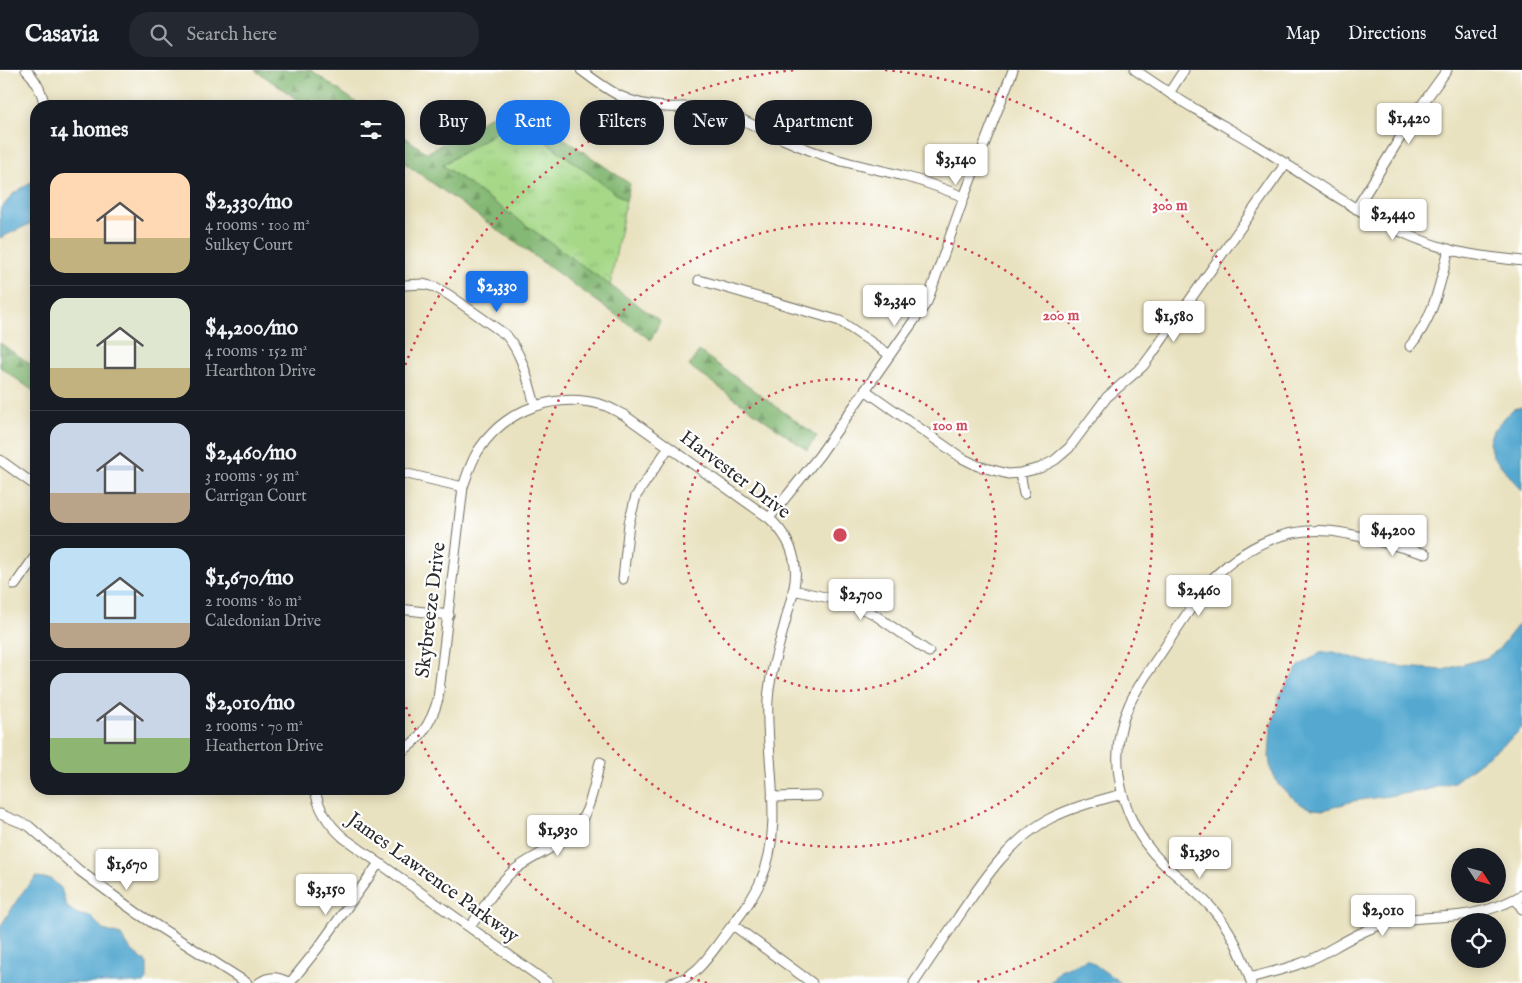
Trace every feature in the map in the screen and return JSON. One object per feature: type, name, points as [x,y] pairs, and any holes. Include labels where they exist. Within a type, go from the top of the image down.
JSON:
[{"type":"street","points":[[26,70],[32,75],[43,100]]},
{"type":"street","points":[[581,70],[607,89],[632,102],[654,106],[700,106],[718,110],[828,157],[917,179],[964,197]]},
{"type":"street","points":[[769,518],[820,456],[927,302],[964,197],[1013,70]]},
{"type":"street","points":[[1135,70],[1169,93],[1286,163],[1356,209],[1393,228],[1450,249],[1481,256],[1522,261]]},
{"type":"street","points":[[1169,93],[1184,70]]},
{"type":"street","points":[[1356,209],[1413,117],[1447,70]]},
{"type":"street","points":[[865,390],[962,458],[978,466],[1008,474],[1020,474],[1040,468],[1055,460],[1069,448],[1107,397],[1143,366],[1286,163]]},
{"type":"street","points":[[1410,346],[1425,326],[1432,311],[1450,249]]},
{"type":"street","points":[[699,280],[840,321],[890,355]]},
{"type":"street","points":[[405,284],[423,284],[435,287],[449,294],[506,335],[518,353],[535,405]]},
{"type":"street","name":"Harvester Drive","points":[[463,487],[477,452],[486,440],[511,418],[535,405],[565,400],[578,400],[604,405],[624,415],[769,518],[779,527],[786,538],[795,567],[793,590],[772,672],[768,698],[772,797],[771,842],[766,866],[758,888],[733,925]]},
{"type":"street","points":[[623,580],[629,523],[636,496],[669,447]]},
{"type":"street","points":[[0,460],[30,482]]},
{"type":"street","points":[[405,473],[463,487]]},
{"type":"street","points":[[1020,474],[1024,494]]},
{"type":"street","name":"Skybreeze Drive","points":[[405,748],[415,741],[424,730],[436,709],[463,487]]},
{"type":"street","points":[[1426,554],[1347,533],[1310,531],[1281,536],[1255,546],[1236,557],[1210,581],[1138,686],[1128,706],[1122,724],[1118,764],[1122,794],[1142,838],[1155,855],[1202,896],[1222,920],[1239,950],[1250,981],[1322,954],[1365,930],[1387,923],[1409,918],[1454,916],[1476,912],[1519,897],[1522,909]]},
{"type":"street","points":[[15,585],[30,564]]},
{"type":"street","points":[[793,590],[842,601],[872,613],[929,652]]},
{"type":"street","points":[[405,610],[448,615]]},
{"type":"street","points":[[470,927],[499,885],[513,872],[567,837],[576,828],[588,808],[600,762]]},
{"type":"street","points":[[914,983],[982,881],[996,862],[1012,846],[1048,819],[1069,810],[1122,794]]},
{"type":"street","name":"James Lawrence Parkway","points":[[316,795],[319,806],[326,818],[344,838],[548,983]]},
{"type":"street","points":[[772,797],[817,796]]},
{"type":"street","points":[[0,814],[29,826],[80,871],[137,913],[247,983]]},
{"type":"street","points":[[259,983],[271,977],[281,978],[290,983],[318,948],[379,862]]},
{"type":"street","points":[[671,983],[686,978],[695,971],[733,925],[812,983]]},
{"type":"green space","points":[[255,70],[311,70],[353,100],[298,100]]},
{"type":"green space","points":[[496,113],[496,132],[486,138],[486,119]]},
{"type":"green space","points":[[496,132],[496,145],[551,145],[626,201],[610,286],[442,165],[475,145],[486,145],[486,138]]},
{"type":"green space","points":[[405,137],[427,153],[441,145],[475,145],[442,165],[660,321],[651,340],[405,163]]},
{"type":"green space","points":[[570,143],[630,184],[626,201],[551,145],[570,145]]},
{"type":"green space","points":[[0,343],[30,364],[30,389],[0,367]]},
{"type":"green space","points":[[699,351],[817,436],[807,450],[689,366]]},
{"type":"water","points":[[30,183],[30,224],[0,238],[0,210],[14,193]]},
{"type":"water","points":[[1522,407],[1522,491],[1492,455],[1489,442],[1493,430],[1513,409]]},
{"type":"water","points":[[1522,620],[1522,728],[1454,782],[1422,791],[1353,801],[1324,810],[1313,809],[1300,804],[1279,786],[1271,770],[1269,757],[1271,727],[1277,710],[1278,698],[1298,667],[1319,653],[1334,652],[1368,662],[1443,670],[1486,658],[1498,650]]},
{"type":"water","points":[[36,877],[51,879],[61,888],[67,907],[77,914],[91,917],[103,930],[121,935],[130,949],[147,963],[147,979],[145,983],[0,983],[0,927],[21,894]]},
{"type":"water","points":[[1087,959],[1121,983],[1050,983],[1060,970]]}]
